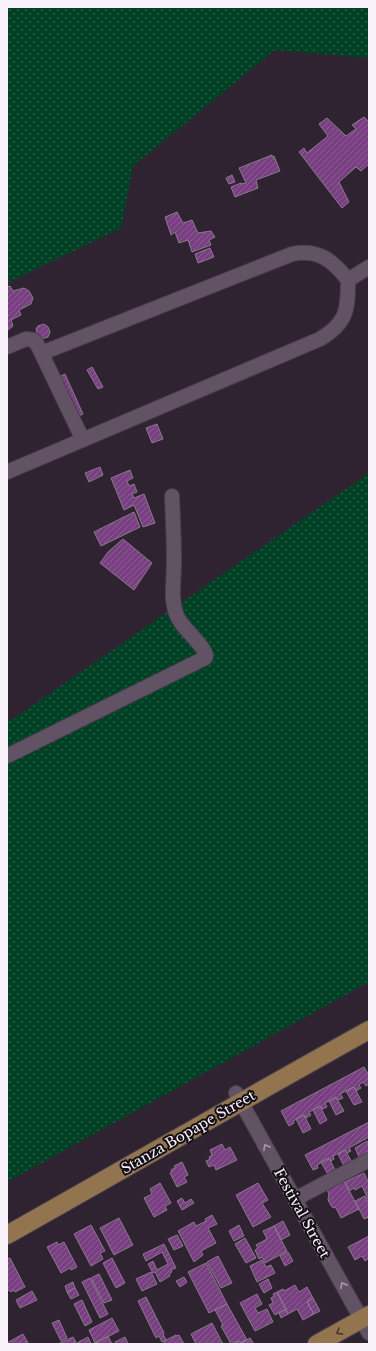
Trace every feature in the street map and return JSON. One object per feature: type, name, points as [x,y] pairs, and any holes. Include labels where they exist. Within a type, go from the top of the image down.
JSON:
[{"type":"main road","name":"Stanza Bopape Street","points":[[7,1235],[369,1018]]},
{"type":"main road","name":"Stanza Bopape Street","points":[[7,1223],[238,1097],[369,1030]]},
{"type":"main road","points":[[317,1344],[366,1322]]},
{"type":"street","points":[[7,472],[320,339],[338,326],[344,317],[348,302],[348,280],[337,267],[321,255],[312,252],[292,254],[42,353]]},
{"type":"street","points":[[348,280],[369,267]]},
{"type":"street","points":[[7,347],[26,339],[34,340],[42,353],[83,440]]},
{"type":"street","points":[[7,756],[205,658],[204,648],[189,634],[177,616],[173,598],[174,565],[172,496]]},
{"type":"street","name":"Festival Street","points":[[238,1097],[295,1200],[366,1322]]},
{"type":"street","points":[[295,1200],[369,1160]]},
{"type":"green space","points":[[7,7],[369,7],[369,58],[275,50],[133,166],[121,228],[7,283]]},
{"type":"green space","points":[[369,473],[369,982],[7,1182],[7,723]]},
{"type":"building","points":[[364,117],[369,122],[369,164],[361,171],[356,167],[339,182],[349,202],[342,208],[299,152],[304,148],[307,153],[328,136],[319,124],[327,118],[346,136],[356,129],[352,125]]},
{"type":"building","points":[[272,155],[272,157],[274,156],[280,171],[256,180],[258,188],[235,197],[231,187],[241,183],[246,183],[239,168]]},
{"type":"building","points":[[232,175],[235,182],[229,184],[226,178]]},
{"type":"building","points":[[177,212],[183,223],[192,220],[198,233],[211,231],[215,237],[209,240],[211,245],[192,252],[188,240],[179,243],[175,232],[171,235],[165,217]]},
{"type":"building","points":[[210,248],[214,257],[198,263],[195,254]]},
{"type":"building","points":[[10,286],[13,291],[24,288],[29,291],[33,298],[31,304],[19,310],[21,315],[11,320],[13,326],[7,331],[7,287]]},
{"type":"building","points":[[44,324],[48,327],[50,332],[48,337],[41,339],[37,334],[36,329],[38,326]]},
{"type":"building","points":[[92,367],[103,387],[98,389],[87,370]]},
{"type":"building","points":[[65,374],[83,414],[75,418],[57,378]]},
{"type":"building","points":[[157,424],[163,439],[152,443],[146,428]]},
{"type":"building","points":[[100,467],[103,475],[89,482],[85,473]]},
{"type":"building","points":[[130,470],[133,478],[127,481],[129,486],[134,484],[137,492],[132,494],[134,498],[144,494],[155,523],[143,527],[134,505],[124,510],[111,478]]},
{"type":"building","points":[[134,512],[140,527],[101,546],[94,532]]},
{"type":"building","points":[[123,539],[152,563],[134,590],[100,563],[108,552]]},
{"type":"building","points":[[364,1067],[369,1076],[369,1084],[366,1086],[363,1082],[359,1085],[361,1088],[356,1091],[354,1087],[340,1094],[343,1098],[338,1100],[336,1097],[325,1103],[327,1107],[322,1109],[320,1106],[309,1112],[311,1115],[306,1118],[304,1115],[293,1121],[294,1123],[289,1126],[281,1111]]},
{"type":"building","points":[[354,1087],[362,1102],[354,1105],[346,1091]]},
{"type":"building","points":[[336,1097],[344,1111],[336,1115],[329,1101]]},
{"type":"building","points":[[320,1106],[327,1120],[320,1124],[313,1110]]},
{"type":"building","points":[[304,1115],[311,1129],[303,1133],[296,1119]]},
{"type":"building","points":[[369,1122],[369,1137],[349,1148],[351,1151],[347,1153],[345,1150],[333,1156],[334,1159],[331,1161],[329,1158],[317,1165],[318,1168],[313,1170],[305,1155]]},
{"type":"building","points":[[367,1141],[369,1152],[359,1157],[355,1148]]},
{"type":"building","points":[[222,1144],[225,1150],[230,1147],[237,1160],[216,1170],[214,1165],[209,1167],[206,1161],[210,1159],[209,1157],[212,1155],[210,1150]]},
{"type":"building","points":[[345,1150],[353,1164],[345,1168],[338,1154]]},
{"type":"building","points":[[329,1158],[336,1172],[329,1176],[321,1162]]},
{"type":"building","points":[[182,1162],[188,1175],[184,1177],[187,1182],[177,1187],[170,1173],[172,1172],[171,1170],[175,1168],[174,1166]]},
{"type":"building","points":[[364,1173],[369,1183],[369,1201],[362,1186],[355,1190],[354,1188],[349,1191],[345,1182]]},
{"type":"building","points":[[344,1181],[359,1209],[341,1218],[336,1208],[332,1207],[329,1202],[329,1194],[327,1190]]},
{"type":"building","points":[[160,1183],[171,1203],[165,1206],[167,1210],[154,1217],[144,1198],[152,1194],[150,1189]]},
{"type":"building","points":[[258,1183],[268,1200],[262,1203],[271,1217],[253,1227],[236,1195]]},
{"type":"building","points":[[365,1196],[369,1204],[369,1217],[364,1219],[355,1201]]},
{"type":"building","points":[[182,1198],[185,1203],[191,1199],[194,1203],[182,1210],[177,1201]]},
{"type":"building","points":[[212,1215],[217,1224],[208,1228],[216,1243],[201,1251],[203,1255],[194,1262],[178,1231],[194,1222],[196,1226],[206,1221],[205,1219]]},
{"type":"building","points":[[119,1218],[133,1245],[114,1255],[100,1228]]},
{"type":"building","points":[[283,1221],[290,1235],[281,1240],[274,1226]]},
{"type":"building","points":[[91,1225],[105,1251],[100,1253],[103,1259],[91,1266],[74,1234]]},
{"type":"building","points":[[239,1225],[244,1236],[234,1241],[229,1231]]},
{"type":"building","points":[[274,1226],[287,1251],[265,1263],[262,1257],[259,1259],[255,1250],[258,1248],[256,1245],[267,1239],[263,1231]]},
{"type":"building","points":[[177,1235],[183,1246],[174,1250],[168,1239]]},
{"type":"building","points":[[369,1236],[369,1258],[365,1261],[362,1256],[355,1260],[348,1247]]},
{"type":"building","points":[[245,1238],[256,1258],[246,1263],[235,1244]]},
{"type":"building","points":[[57,1242],[58,1245],[64,1242],[77,1267],[71,1270],[70,1268],[61,1273],[47,1247]]},
{"type":"building","points":[[164,1244],[176,1268],[171,1270],[172,1272],[169,1274],[170,1276],[160,1282],[155,1272],[153,1273],[148,1264],[153,1261],[157,1270],[168,1264],[162,1252],[146,1261],[143,1254]]},
{"type":"building","points":[[288,1252],[293,1261],[285,1266],[280,1256]]},
{"type":"building","points":[[218,1256],[232,1283],[221,1288],[207,1262]]},
{"type":"building","points":[[10,1258],[25,1287],[15,1292],[14,1290],[11,1292],[9,1290],[7,1291],[7,1259]]},
{"type":"building","points":[[112,1258],[125,1283],[116,1288],[103,1263]]},
{"type":"building","points":[[262,1260],[266,1267],[271,1265],[275,1273],[257,1282],[250,1266]]},
{"type":"building","points":[[206,1263],[227,1304],[209,1313],[188,1272]]},
{"type":"building","points":[[151,1272],[157,1284],[142,1291],[136,1279]]},
{"type":"building","points":[[99,1274],[112,1300],[104,1303],[91,1278]]},
{"type":"building","points":[[184,1277],[187,1282],[180,1287],[176,1281]]},
{"type":"building","points":[[90,1278],[108,1314],[100,1318],[82,1282]]},
{"type":"building","points":[[268,1279],[272,1288],[264,1293],[259,1284]]},
{"type":"building","points":[[73,1282],[75,1288],[67,1292],[65,1286]]},
{"type":"building","points":[[295,1285],[299,1292],[307,1287],[313,1298],[307,1302],[314,1314],[303,1320],[297,1309],[288,1314],[277,1292],[283,1289],[284,1291]]},
{"type":"building","points":[[75,1288],[79,1295],[71,1299],[67,1292]]},
{"type":"building","points":[[32,1291],[37,1300],[20,1308],[16,1300]]},
{"type":"building","points":[[277,1292],[286,1309],[275,1315],[269,1305],[273,1303],[271,1298],[274,1296],[273,1294]]},
{"type":"building","points":[[257,1294],[262,1304],[255,1308],[258,1313],[267,1309],[273,1322],[255,1331],[240,1303]]},
{"type":"building","points":[[146,1297],[164,1333],[163,1334],[166,1340],[162,1342],[159,1336],[156,1338],[138,1301]]},
{"type":"building","points":[[313,1298],[320,1311],[314,1314],[307,1302]]},
{"type":"building","points":[[82,1300],[92,1322],[85,1326],[74,1304]]},
{"type":"building","points":[[227,1304],[247,1340],[241,1343],[239,1341],[231,1344],[221,1326],[223,1325],[215,1310]]},
{"type":"building","points":[[286,1309],[288,1314],[281,1318],[279,1313]]},
{"type":"building","points":[[112,1318],[119,1331],[95,1343],[89,1330]]},
{"type":"building","points":[[59,1320],[67,1338],[61,1341],[52,1323]]},
{"type":"building","points":[[212,1323],[223,1344],[196,1344],[191,1334]]},
{"type":"building","points":[[23,1334],[28,1343],[7,1344],[7,1343]]},
{"type":"building","points":[[179,1335],[184,1344],[165,1344],[164,1342],[166,1340]]},
{"type":"building","points":[[108,1336],[112,1344],[95,1343]]},
{"type":"building","points":[[73,1337],[76,1342],[73,1344],[58,1344]]},
{"type":"building","points":[[88,1337],[91,1344],[77,1344],[77,1343]]},
{"type":"building","points":[[125,1337],[128,1344],[116,1344],[115,1342]]},
{"type":"building","points":[[250,1338],[254,1344],[233,1344],[239,1341],[241,1343]]}]
